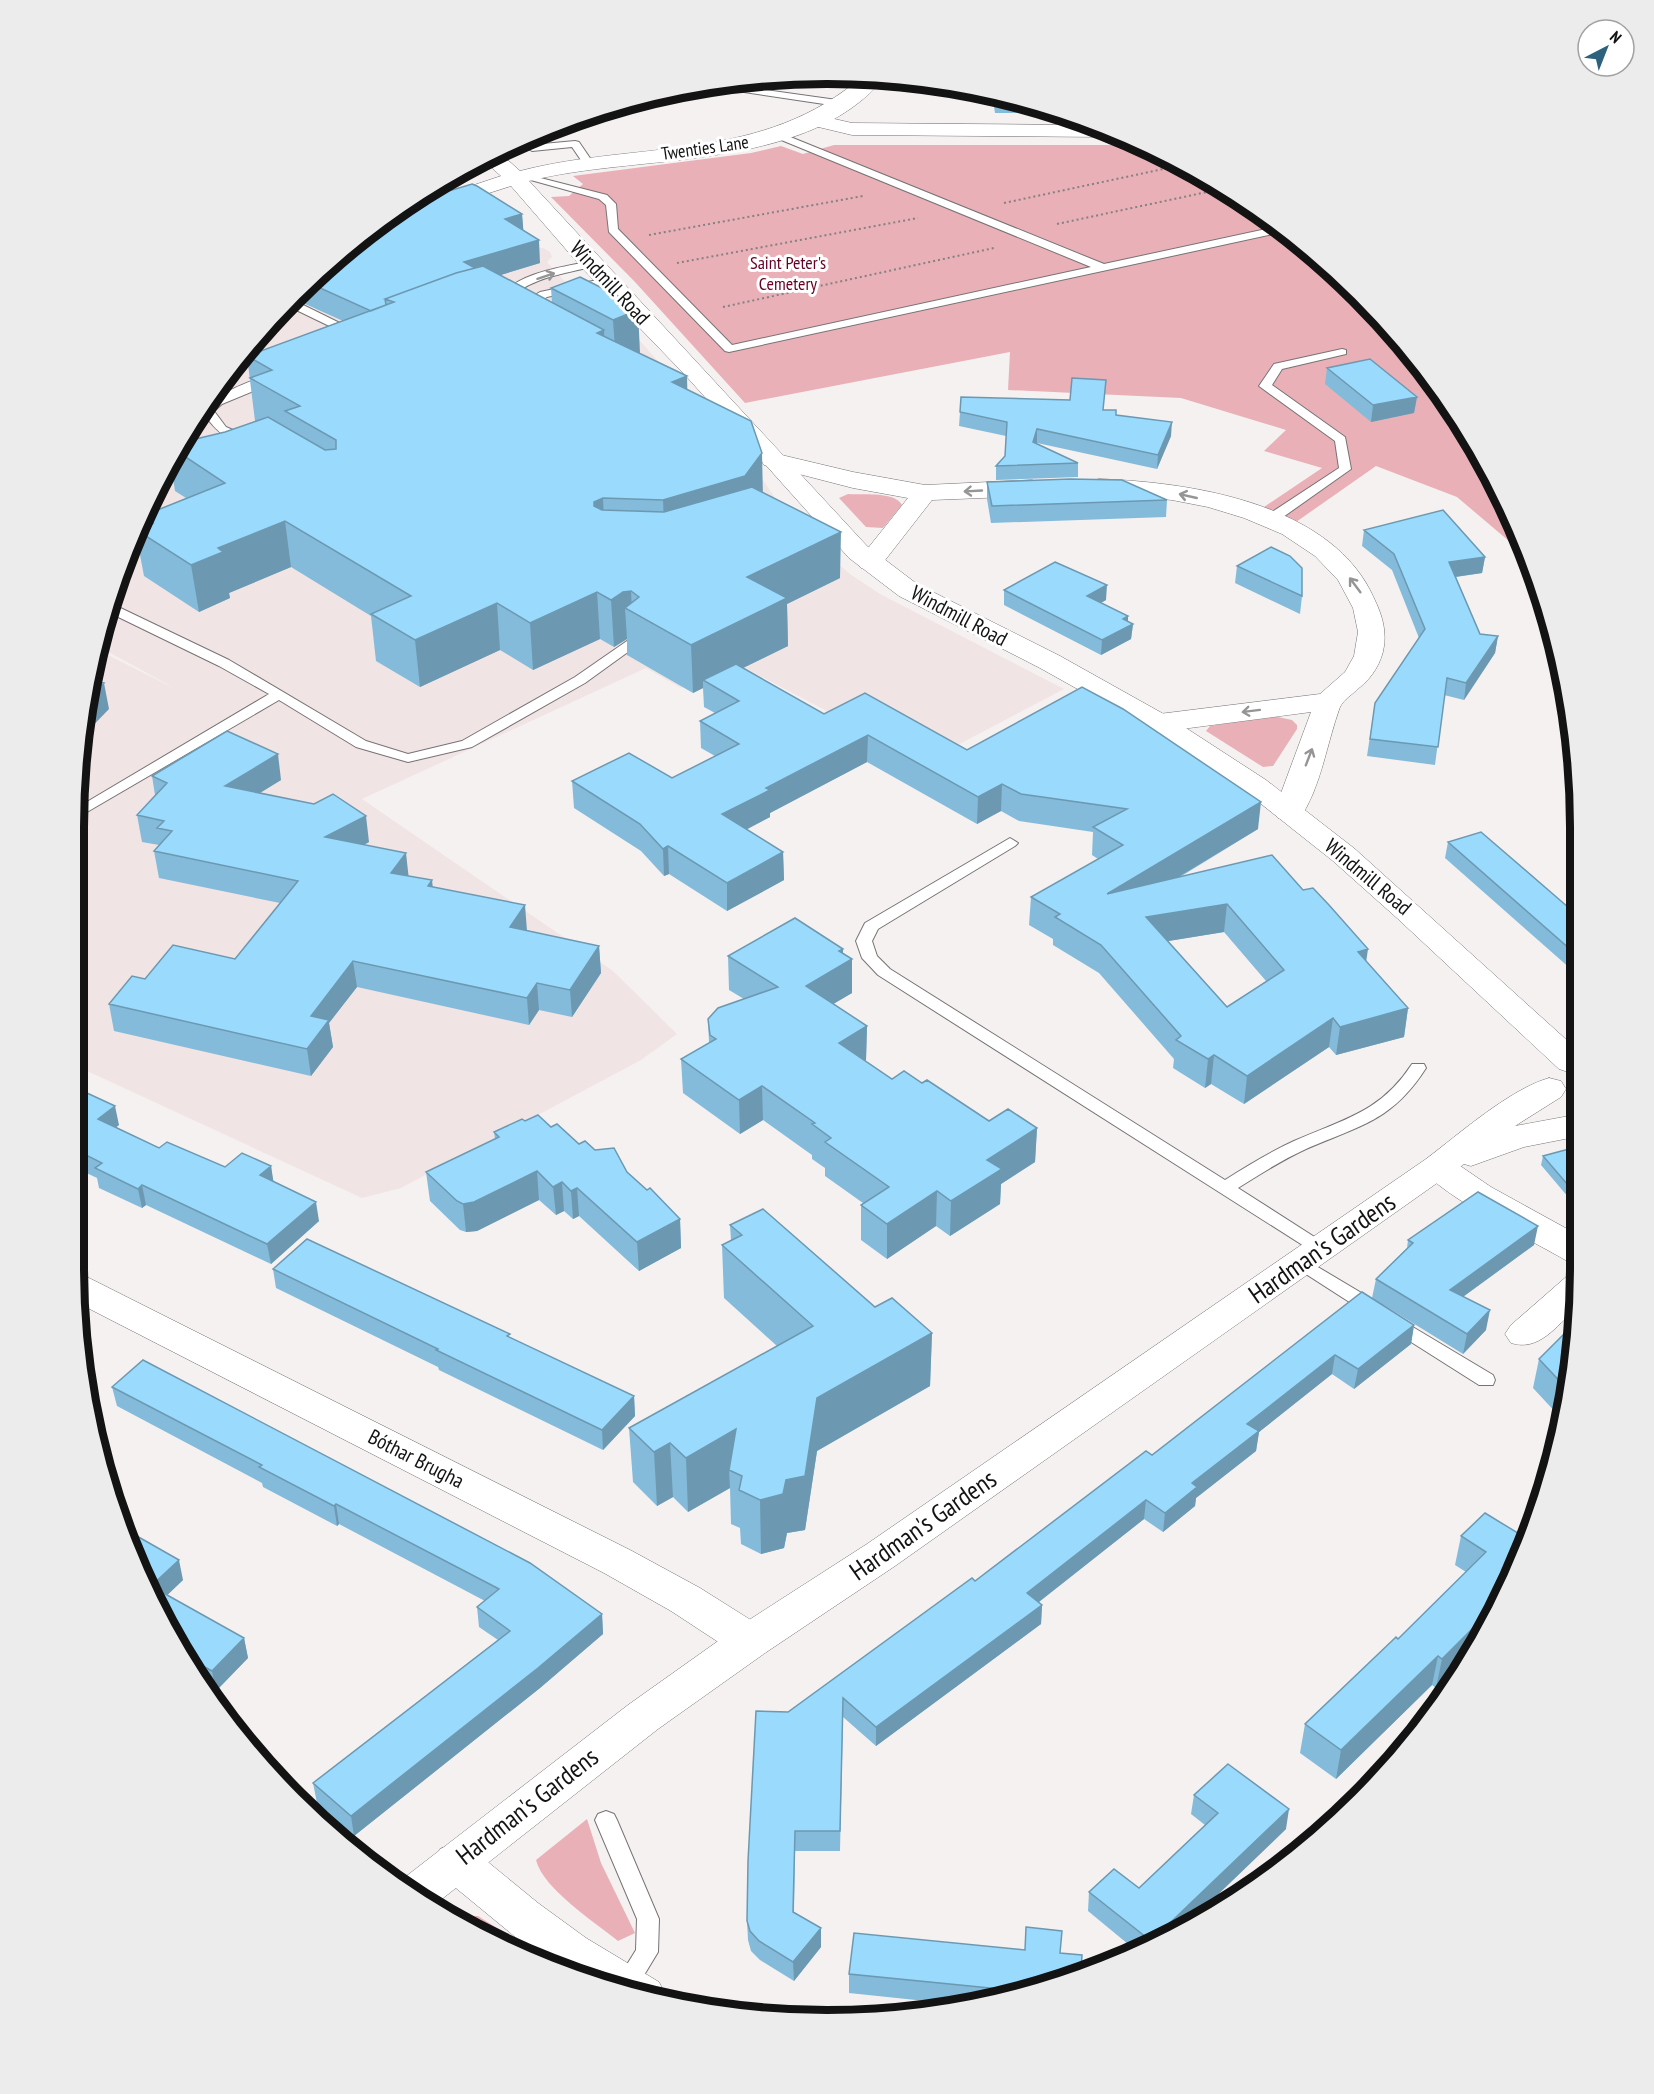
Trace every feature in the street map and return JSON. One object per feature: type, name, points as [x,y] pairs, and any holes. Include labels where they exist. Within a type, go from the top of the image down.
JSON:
[{"type":"street","name":"Twenties Lane","points":[[520,178],[589,165],[730,147],[778,135],[816,121],[844,104],[867,86]]},
{"type":"street","points":[[816,121],[852,129],[1066,123]]},
{"type":"street","name":"Windmill Road","points":[[498,161],[520,178],[599,273],[773,460],[811,510],[870,562],[908,590],[1050,662],[1158,723],[1256,786],[1401,905],[1570,1057]]},
{"type":"street","points":[[418,210],[520,178]]},
{"type":"street","points":[[773,460],[853,480],[925,493],[1067,487],[1110,487],[1173,493],[1234,506],[1271,519],[1299,533],[1334,558],[1361,591],[1372,627],[1368,656],[1355,680],[1329,701],[1289,812]]},
{"type":"street","points":[[870,562],[925,493]]},
{"type":"street","points":[[1158,723],[1329,701]]},
{"type":"street","points":[[1570,1064],[1558,1068],[1550,1078],[1550,1089],[1562,1105],[1570,1110]]},
{"type":"street","name":"Hardman's Gardens","points":[[421,1889],[643,1717],[750,1641],[881,1555],[1438,1167],[1499,1121],[1550,1089]]},
{"type":"street","name":"Hardman's Gardens","points":[[1438,1167],[1517,1137],[1570,1127]]},
{"type":"street","points":[[1438,1167],[1479,1195],[1570,1246]]},
{"type":"street","name":"Bóthar Brugha","points":[[85,1291],[599,1553],[719,1619],[750,1641]]},
{"type":"street","points":[[1524,1334],[1569,1295]]},
{"type":"street","points":[[456,1863],[481,1885],[608,1977]]},
{"type":"lane","points":[[739,89],[844,104]]},
{"type":"lane","points":[[778,135],[1103,268]]},
{"type":"lane","points":[[532,148],[575,144],[589,165]]},
{"type":"lane","points":[[520,178],[603,196],[611,204],[613,230],[729,349],[1271,232]]},
{"type":"lane","points":[[489,302],[502,305],[533,300],[599,273]]},
{"type":"lane","points":[[502,305],[516,286],[550,274],[599,273]]},
{"type":"lane","points":[[533,300],[532,320],[536,328]]},
{"type":"lane","points":[[298,306],[351,332],[360,338],[363,345]]},
{"type":"lane","points":[[1271,519],[1345,469],[1341,440],[1265,387],[1278,366],[1342,352]]},
{"type":"lane","points":[[219,401],[280,376]]},
{"type":"lane","points":[[209,413],[222,430],[254,444]]},
{"type":"lane","points":[[116,611],[224,663],[361,744],[408,758],[467,744],[580,680],[632,644]]},
{"type":"lane","points":[[85,809],[279,694]]},
{"type":"lane","points":[[1010,843],[871,926],[864,940],[870,958],[884,972],[1226,1188],[1311,1256],[1486,1380]]},
{"type":"lane","points":[[1226,1188],[1299,1146],[1347,1128],[1378,1113],[1399,1096],[1418,1068]]},
{"type":"lane","points":[[606,1820],[648,1919],[647,1952],[626,1982]]},
{"type":"path","points":[[650,268],[960,211],[1169,168]]},
{"type":"path","points":[[622,240],[903,188]]},
{"type":"path","points":[[1015,233],[1211,191]]},
{"type":"path","points":[[695,314],[1033,240]]},
{"type":"shaded area","points":[[529,247],[543,248],[550,252],[552,257],[547,262],[575,293],[611,308],[763,480],[775,498],[775,504],[803,534],[850,574],[880,594],[1064,689],[950,749],[840,718],[745,668],[723,678],[712,672],[681,688],[646,668],[362,799],[613,971],[677,1034],[641,1060],[401,1188],[362,1198],[84,1070],[84,827],[90,730],[105,653],[178,690],[105,650],[123,588],[161,498],[209,414],[238,375],[268,337],[301,303],[314,309],[442,264]]},
{"type":"green space","name":"Saint Peter's Cemetery","points":[[834,145],[1120,145],[1199,184],[1240,209],[1317,268],[1386,337],[1445,414],[1493,498],[1514,545],[1457,497],[1376,466],[1296,522],[1261,509],[1322,468],[1264,451],[1286,430],[1181,398],[1008,390],[1010,352],[745,403],[635,282],[551,197],[569,196],[583,184],[573,176],[751,153],[781,146],[803,154]]},
{"type":"green space","points":[[848,494],[886,496],[902,505],[883,528],[866,527],[839,498]]},
{"type":"green space","points":[[1273,716],[1292,720],[1297,725],[1297,729],[1273,766],[1263,767],[1206,731],[1210,726]]},
{"type":"green space","points":[[587,1819],[601,1863],[635,1933],[618,1941],[559,1893],[541,1871],[536,1860]]},
{"type":"green space","points":[[478,1916],[520,1943],[498,1933],[471,1919]]},
{"type":"building","points":[[472,184],[477,186],[522,214],[505,219],[539,240],[464,262],[475,268],[385,299],[386,305],[371,311],[318,287],[375,238],[414,209],[439,194]]},
{"type":"building","points":[[483,266],[604,330],[597,333],[687,376],[672,382],[751,421],[762,453],[745,476],[663,500],[603,498],[594,502],[594,506],[602,510],[664,512],[752,487],[841,532],[747,577],[787,598],[691,645],[625,608],[639,597],[631,591],[623,592],[611,600],[597,592],[530,623],[497,603],[415,640],[371,614],[411,596],[285,521],[218,548],[223,552],[191,565],[144,535],[149,525],[153,523],[151,521],[155,511],[225,483],[184,456],[193,440],[225,432],[268,417],[325,450],[336,449],[336,440],[285,411],[300,406],[250,378],[272,370],[251,358],[255,353],[394,302],[385,299],[456,273]]},
{"type":"building","points":[[580,277],[626,300],[621,302],[638,310],[613,320],[551,288]]},
{"type":"building","points":[[1370,359],[1417,397],[1373,405],[1327,368]]},
{"type":"building","points":[[1072,378],[1106,380],[1103,410],[1116,410],[1116,415],[1172,422],[1158,455],[1037,429],[1033,442],[1078,463],[996,466],[1005,456],[1007,422],[960,412],[961,397],[1070,400]]},
{"type":"building","points":[[1122,480],[1167,500],[992,506],[987,482]]},
{"type":"building","points":[[1443,510],[1485,557],[1449,562],[1480,634],[1498,636],[1466,683],[1447,678],[1438,747],[1370,739],[1375,703],[1425,629],[1394,554],[1364,530]]},
{"type":"building","points":[[1271,547],[1290,556],[1302,568],[1302,596],[1237,566]]},
{"type":"building","points":[[1055,562],[1107,585],[1087,596],[1128,616],[1123,619],[1133,624],[1102,640],[1004,590]]},
{"type":"building","points":[[736,664],[824,714],[865,693],[967,750],[1082,687],[1123,709],[1261,802],[1107,894],[1272,855],[1303,890],[1313,888],[1329,905],[1368,949],[1358,952],[1408,1008],[1340,1027],[1333,1018],[1247,1076],[1214,1055],[1208,1059],[1176,1040],[1181,1036],[1101,945],[1055,917],[1060,914],[1031,897],[1123,845],[1093,827],[1127,809],[1021,794],[1002,784],[978,797],[868,735],[766,788],[770,790],[722,814],[783,852],[727,883],[668,846],[663,849],[640,824],[572,781],[629,753],[672,778],[739,744],[700,721],[739,701],[703,680]],"holes":[[[1227,904],[1284,970],[1227,1007],[1146,917]]]},
{"type":"building","points":[[98,682],[104,683],[97,690]]},
{"type":"building","points":[[227,731],[278,754],[225,786],[314,804],[333,794],[366,816],[325,837],[406,853],[391,873],[432,880],[428,886],[525,905],[510,927],[599,946],[570,990],[537,983],[527,998],[353,961],[311,1016],[329,1020],[307,1049],[109,1004],[132,976],[145,979],[173,945],[235,959],[298,881],[154,851],[172,831],[157,828],[164,821],[137,815],[167,783],[152,776]]},
{"type":"building","points":[[1481,832],[1570,909],[1570,949],[1448,842]]},
{"type":"building","points":[[795,918],[843,949],[839,951],[852,959],[806,986],[867,1026],[839,1043],[892,1079],[904,1071],[922,1083],[927,1080],[989,1121],[1008,1109],[1037,1128],[987,1160],[1002,1169],[951,1201],[937,1191],[887,1224],[861,1205],[889,1187],[825,1142],[831,1138],[812,1124],[815,1123],[762,1086],[739,1100],[681,1059],[716,1039],[710,1035],[708,1019],[718,1008],[778,987],[728,956]]},
{"type":"building","points":[[84,1092],[115,1106],[98,1119],[159,1148],[167,1142],[225,1167],[242,1153],[271,1166],[260,1175],[316,1202],[267,1244],[142,1185],[138,1189],[95,1168],[102,1163],[84,1154]]},
{"type":"building","points":[[538,1115],[551,1127],[557,1124],[579,1144],[585,1141],[595,1150],[614,1148],[627,1172],[647,1190],[650,1188],[680,1219],[637,1242],[577,1188],[571,1191],[562,1182],[553,1187],[537,1171],[474,1202],[463,1204],[426,1172],[499,1137],[494,1132],[522,1119],[525,1121]]},
{"type":"building","points":[[1570,1149],[1570,1187],[1543,1156]]},
{"type":"building","points":[[1478,1192],[1538,1226],[1450,1290],[1490,1310],[1467,1334],[1376,1279],[1413,1243],[1408,1240]]},
{"type":"building","points":[[763,1209],[875,1307],[892,1298],[932,1333],[817,1398],[805,1476],[786,1480],[783,1494],[760,1500],[739,1490],[742,1476],[729,1470],[736,1429],[686,1458],[670,1443],[654,1452],[629,1428],[813,1326],[722,1245],[742,1235],[730,1225]]},
{"type":"building","points":[[307,1239],[510,1334],[507,1336],[634,1396],[602,1430],[273,1269]]},
{"type":"building","points":[[1362,1292],[1414,1325],[1358,1369],[1335,1355],[1247,1424],[1259,1431],[1192,1483],[1197,1487],[1165,1513],[1146,1500],[1027,1593],[1042,1605],[876,1727],[843,1698],[840,1831],[795,1831],[793,1912],[821,1928],[793,1962],[759,1941],[750,1931],[747,1921],[756,1711],[788,1712],[972,1578],[975,1581],[1146,1451],[1152,1455]]},
{"type":"building","points":[[1567,1331],[1561,1382],[1539,1359]]},
{"type":"building","points":[[143,1360],[530,1563],[602,1614],[538,1668],[351,1816],[313,1783],[510,1631],[477,1607],[499,1589],[336,1504],[334,1506],[259,1467],[262,1465],[112,1387]]},
{"type":"building","points":[[1485,1513],[1520,1534],[1479,1622],[1442,1659],[1438,1656],[1341,1750],[1305,1724],[1396,1637],[1398,1639],[1486,1552],[1461,1536]]},
{"type":"building","points":[[134,1535],[179,1560],[155,1582]]},
{"type":"building","points":[[158,1590],[244,1638],[212,1671],[200,1664]]},
{"type":"building","points":[[1228,1764],[1289,1809],[1164,1929],[1146,1937],[1089,1892],[1114,1869],[1139,1888],[1218,1813],[1194,1795]]},
{"type":"building","points":[[1026,1927],[1062,1931],[1060,1953],[1082,1955],[1081,1965],[1001,1989],[849,1974],[854,1933],[1025,1950]]}]
